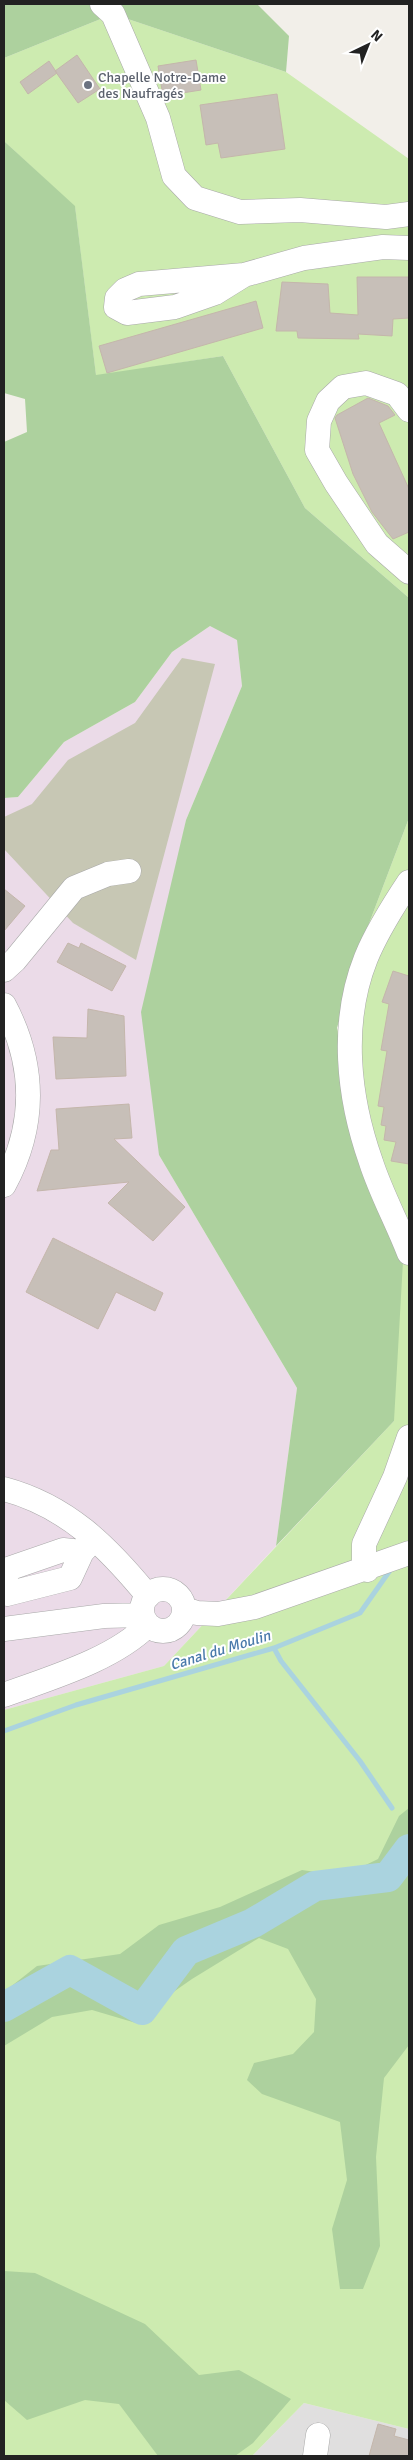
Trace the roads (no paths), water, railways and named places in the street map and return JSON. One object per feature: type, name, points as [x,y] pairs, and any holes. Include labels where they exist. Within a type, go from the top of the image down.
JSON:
[{"type":"street","points":[[102,4],[113,14],[158,118],[174,176],[195,198],[240,212],[300,210],[386,217],[409,214]]},
{"type":"street","points":[[244,275],[304,258],[383,247],[409,248]]},
{"type":"street","points":[[409,410],[396,394],[374,386],[366,384],[343,388],[328,401],[319,421],[317,450],[336,484],[377,544],[409,572]]},
{"type":"street","points":[[4,970],[15,960],[74,888],[108,874],[129,871]]},
{"type":"street","points":[[409,882],[394,905],[366,958],[352,1008],[349,1045],[361,1130],[371,1163],[409,1252]]},
{"type":"street","points":[[4,1005],[16,1028],[22,1048],[29,1090],[27,1113],[20,1147],[4,1185]]},
{"type":"street","points":[[367,1570],[364,1560],[364,1544],[395,1476],[409,1436]]},
{"type":"street","points":[[4,1490],[50,1506],[72,1519],[88,1545],[146,1612],[154,1630],[168,1631],[180,1623],[184,1609],[182,1602],[172,1591],[158,1590],[146,1612],[126,1644],[106,1654],[4,1695]]},
{"type":"street","points":[[5,1581],[4,1570],[63,1550],[88,1545]]},
{"type":"street","points":[[184,1609],[218,1614],[255,1607],[367,1570],[408,1554]]},
{"type":"street","points":[[4,1629],[146,1612]]},
{"type":"waterway","name":"Canal du Moulin","points":[[4,1731],[76,1705],[274,1648],[360,1613],[391,1569]]},
{"type":"waterway","points":[[274,1648],[281,1661],[360,1761],[392,1808]]},
{"type":"waterway","points":[[4,2007],[70,1970],[142,2010],[186,1951],[253,1923],[315,1886],[388,1877],[409,1849]]},
{"type":"place","name":"Chapelle Notre-Dame des Naufragés","points":[[88,85]]}]
